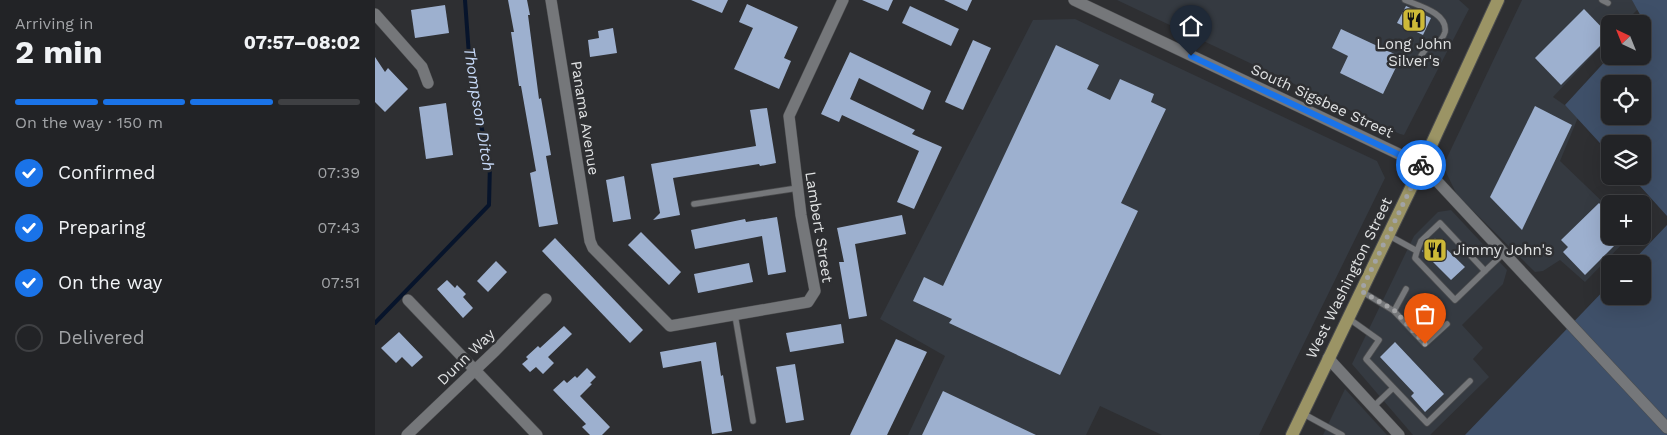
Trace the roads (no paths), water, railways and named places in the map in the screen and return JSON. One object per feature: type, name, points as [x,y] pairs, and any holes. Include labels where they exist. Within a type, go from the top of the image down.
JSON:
[{"type":"main road","name":"West Washington Street","points":[[1292,435],[1499,0]]},
{"type":"street","name":"Panama Avenue","points":[[551,0],[590,241]]},
{"type":"street","name":"Lambert Street","points":[[590,241],[593,248],[671,326],[808,302],[815,291],[798,188],[789,116],[843,0]]},
{"type":"street","name":"South Sigsbee Street","points":[[1074,0],[1422,165],[1667,428]]},
{"type":"street","points":[[375,14],[422,67],[428,83]]},
{"type":"street","points":[[408,300],[537,435]]},
{"type":"street","name":"Dunn Way","points":[[407,435],[546,300]]},
{"type":"street","points":[[1328,358],[1399,435]]},
{"type":"lane","points":[[1405,0],[1439,16],[1444,22],[1445,30],[1443,36],[1439,41],[1426,48],[1421,56]]},
{"type":"lane","points":[[694,204],[798,188]]},
{"type":"lane","points":[[1485,271],[1440,223],[1421,241],[1415,258],[1455,300],[1504,253]]},
{"type":"lane","points":[[1388,236],[1417,250]]},
{"type":"lane","points":[[1394,310],[1406,289]]},
{"type":"lane","points":[[1361,291],[1394,310],[1425,344],[1447,324]]},
{"type":"lane","points":[[735,315],[753,421]]},
{"type":"lane","points":[[1347,318],[1379,340],[1366,359],[1427,423],[1470,381]]},
{"type":"lane","points":[[1373,407],[1393,388]]},
{"type":"lane","points":[[1302,414],[1333,433],[1342,435]]},
{"type":"waterway","name":"Thompson Ditch","points":[[375,323],[489,205],[490,163],[471,83],[465,0]]},
{"type":"place","name":"Long John Silver's","points":[[1414,20]]},
{"type":"place","name":"Jimmy John's","points":[[1435,250]]}]
